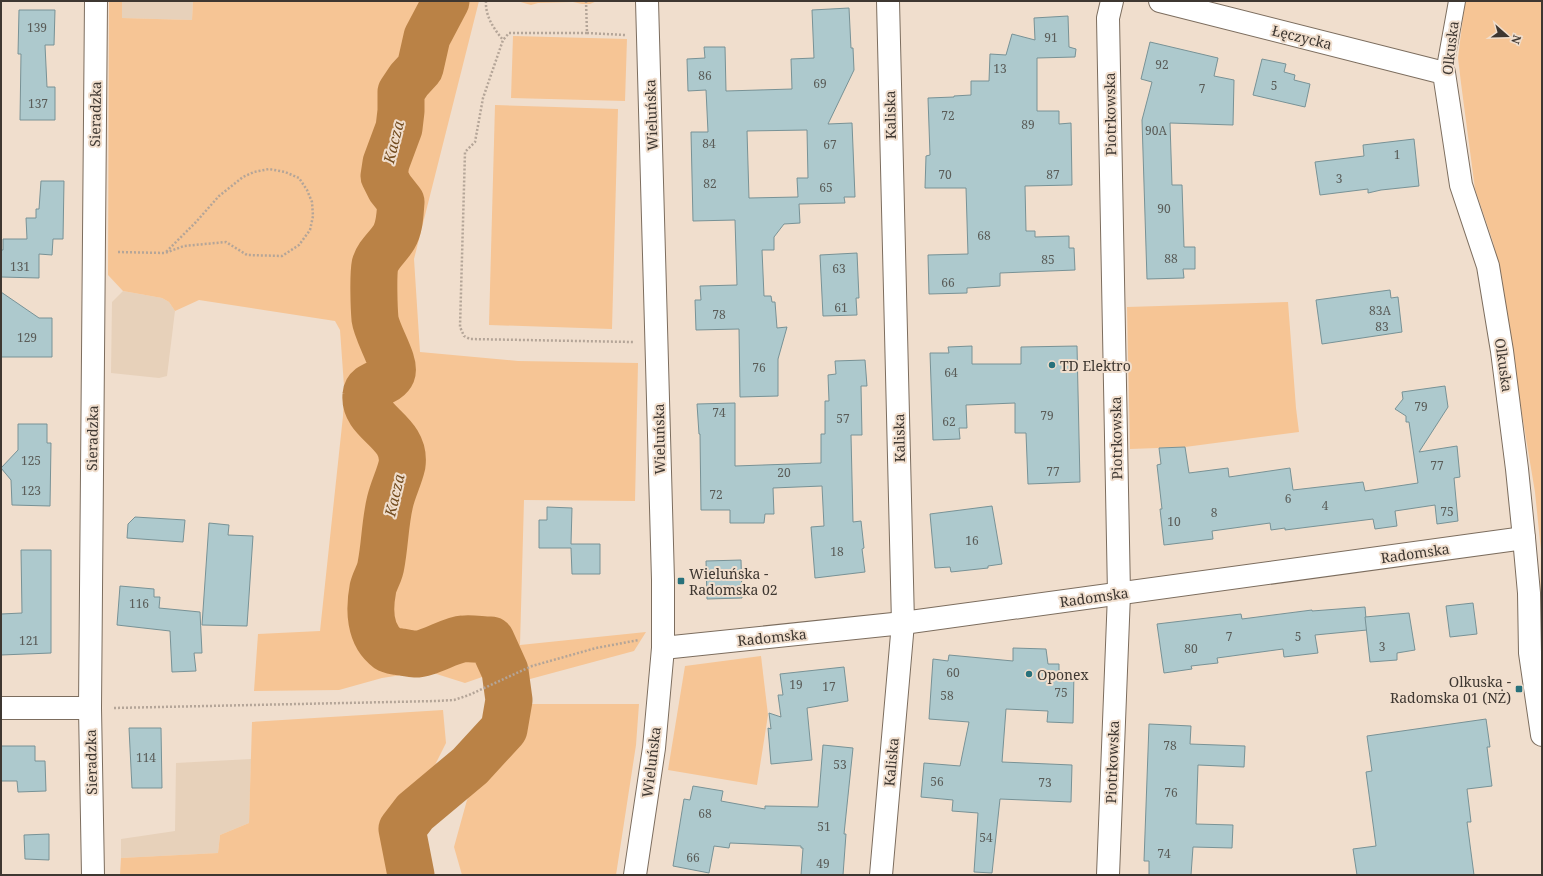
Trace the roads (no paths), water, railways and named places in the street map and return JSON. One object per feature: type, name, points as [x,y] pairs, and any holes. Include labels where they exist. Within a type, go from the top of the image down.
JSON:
[{"type":"street","name":"Sieradzka","points":[[93,875],[90,708],[96,1]]},
{"type":"street","name":"Wieluńska","points":[[634,875],[654,748],[663,648],[663,580],[647,1]]},
{"type":"street","name":"Kaliska","points":[[881,875],[903,623],[888,1]]},
{"type":"street","name":"Piotrkowska","points":[[1108,875],[1119,594],[1108,18],[1112,1]]},
{"type":"street","name":"Łęczycka","points":[[1160,1],[1444,72]]},
{"type":"street","name":"Olkuska","points":[[1444,72],[1461,185],[1488,266],[1502,352],[1518,469],[1529,593],[1530,653],[1542,735]]},
{"type":"street","name":"Radomska","points":[[663,648],[903,623],[1524,538]]},
{"type":"street","points":[[1,708],[90,708]]},
{"type":"lane","name":"Olkuska","points":[[1444,72],[1456,1]]},
{"type":"waterway","name":"Kacza","points":[[411,875],[402,829],[415,812],[470,766],[504,729],[509,700],[505,671],[491,640],[463,639],[419,654],[392,651],[388,649],[377,637],[371,613],[373,588],[380,568],[388,510],[402,465],[402,453],[398,444],[392,435],[371,413],[367,405],[366,395],[367,391],[373,385],[386,380],[392,373],[389,355],[376,325],[374,276],[376,261],[392,241],[396,233],[401,202],[390,188],[384,176],[386,163],[399,128],[401,92],[420,68],[427,37],[446,1]]},
{"type":"place","name":"TD Elektro","points":[[1052,365]]},
{"type":"place","name":"Wieluńska - Radomska 02","points":[[681,581]]},
{"type":"place","name":"Oponex","points":[[1029,674]]},
{"type":"place","name":"Olkuska - Radomska 01 (NŻ)","points":[[1519,689]]}]
